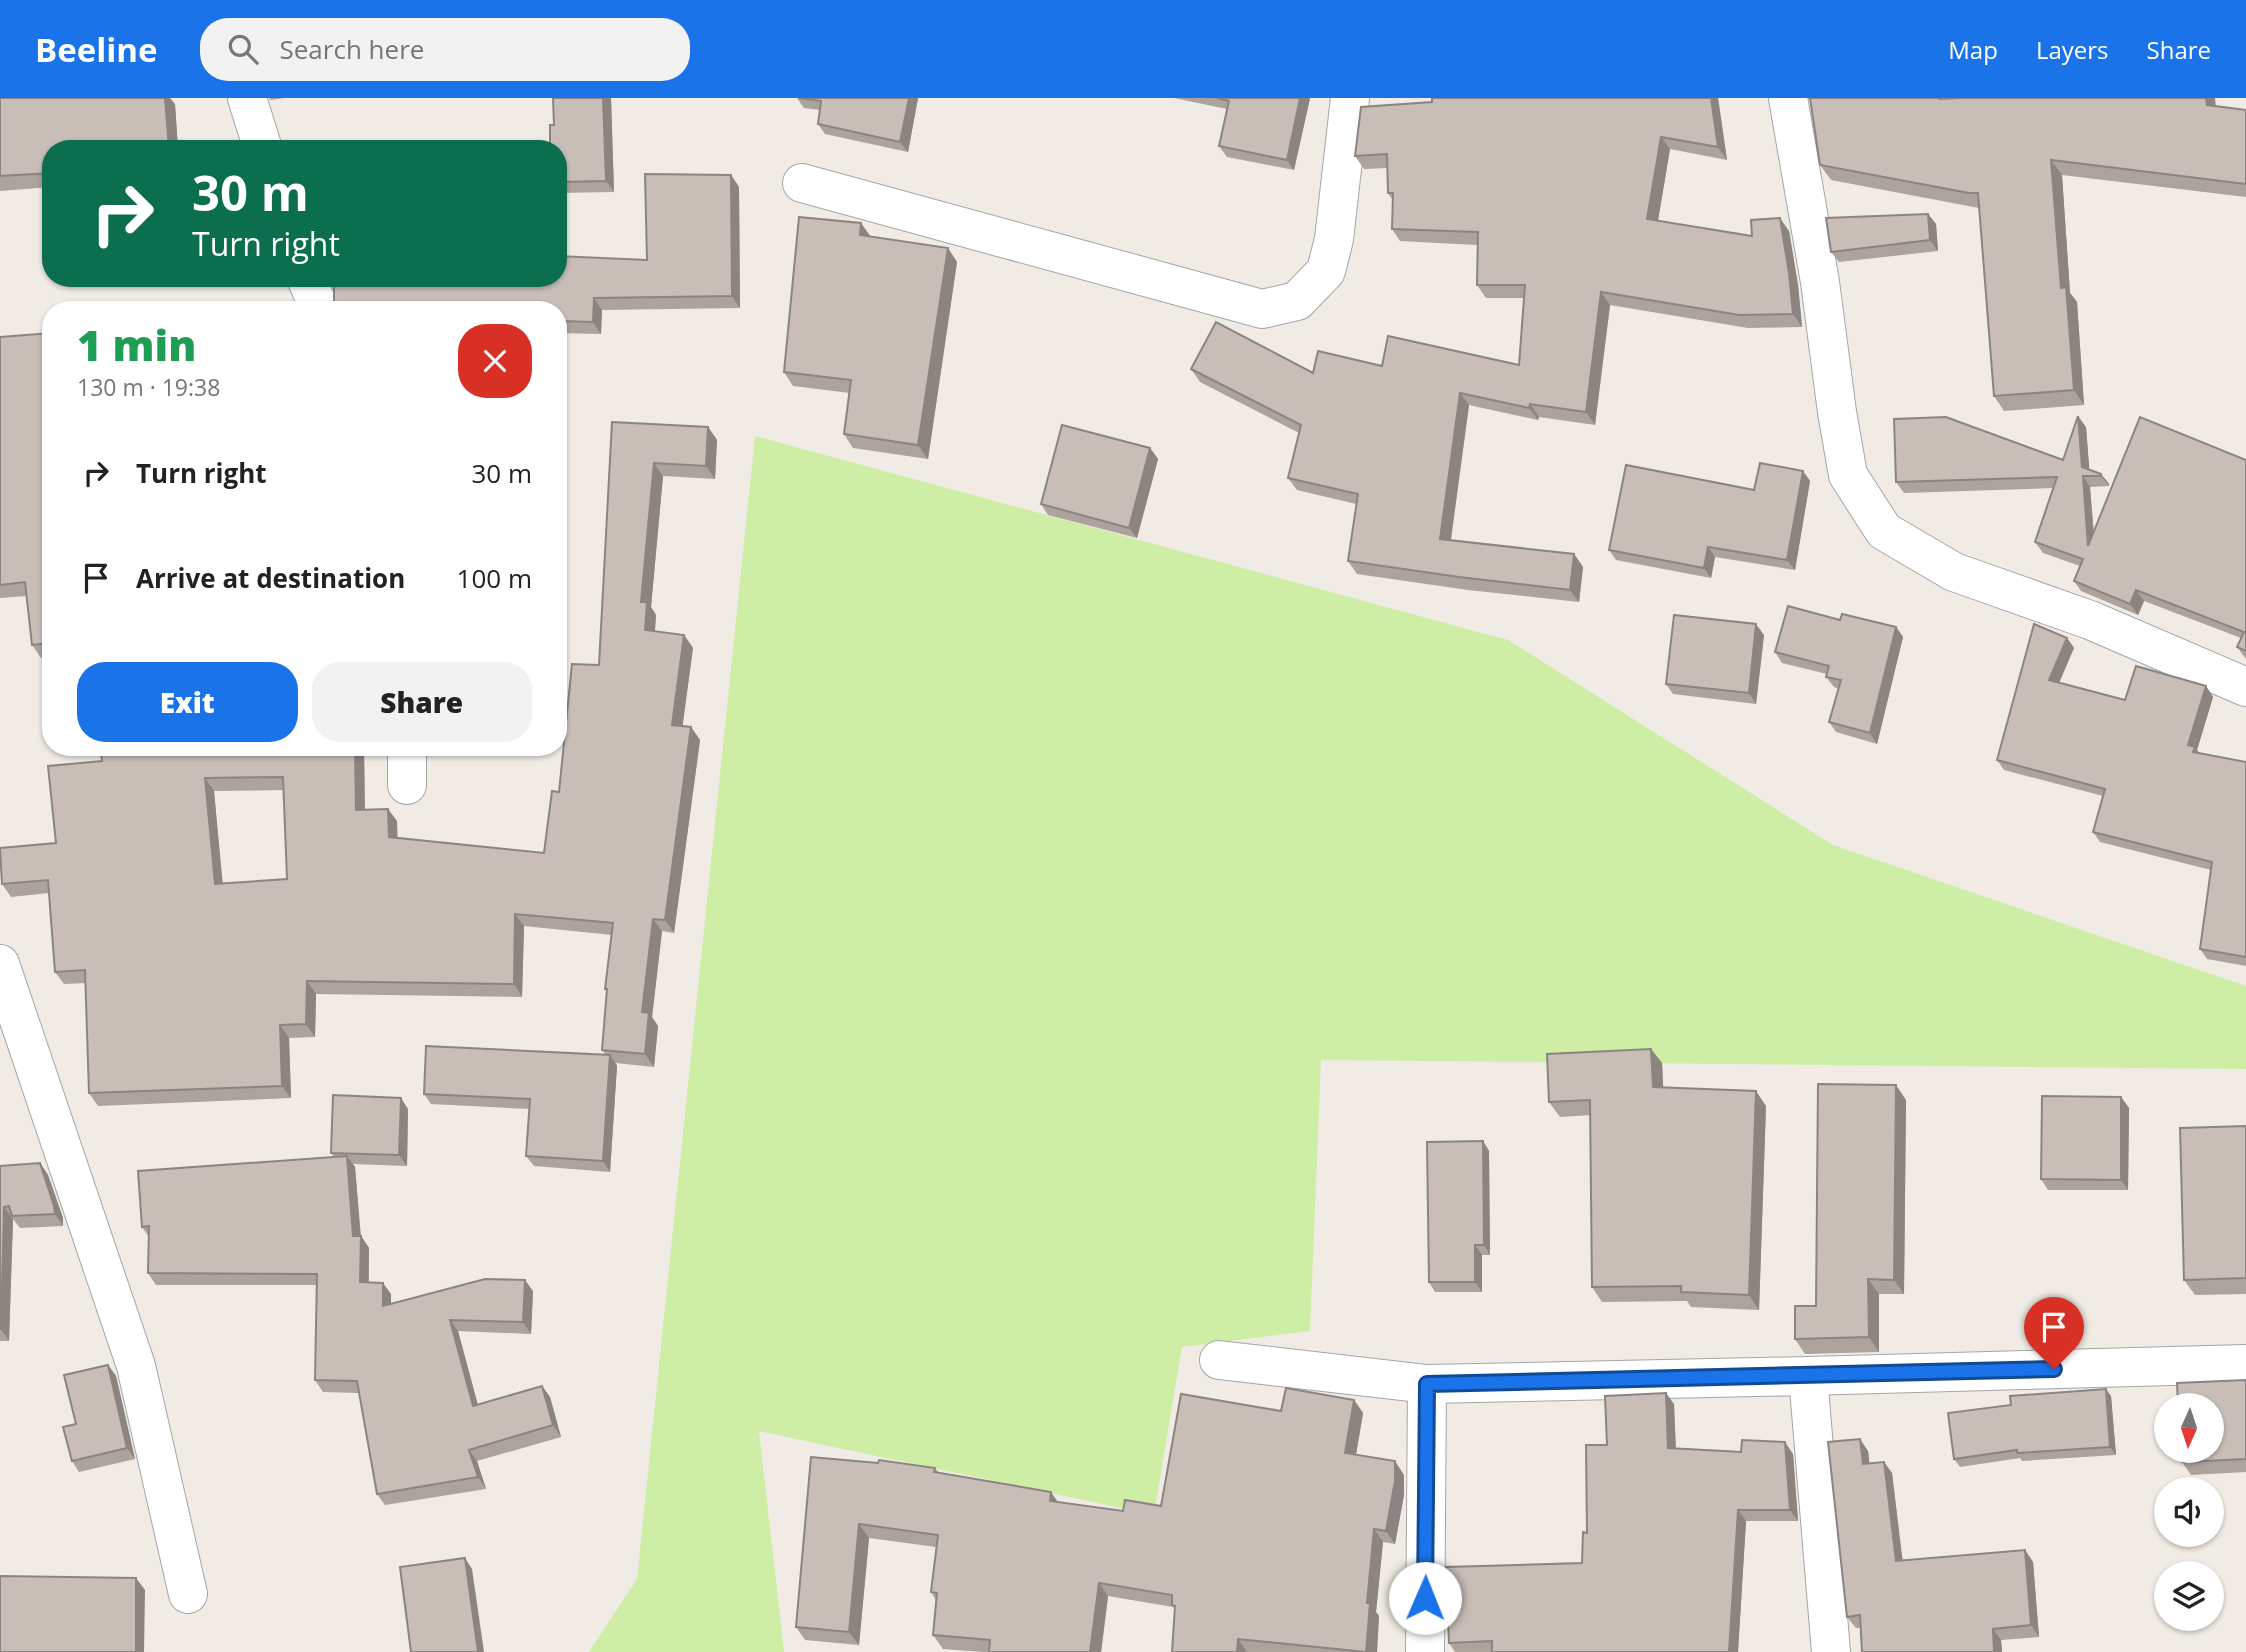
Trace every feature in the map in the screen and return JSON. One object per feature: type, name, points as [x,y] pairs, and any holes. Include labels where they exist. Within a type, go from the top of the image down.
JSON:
[{"type":"street","points":[[247,98],[260,140]]},
{"type":"street","points":[[802,183],[1262,309],[1297,301],[1326,271],[1334,239],[1350,98]]},
{"type":"street","points":[[1788,98],[1820,282],[1848,475],[1884,531],[1954,572],[2090,620],[2246,687]]},
{"type":"street","points":[[407,756],[407,785]]},
{"type":"street","points":[[0,964],[136,1366],[188,1594]]},
{"type":"street","points":[[1219,1360],[1427,1384],[2246,1364]]},
{"type":"street","points":[[1808,1376],[1831,1652]]},
{"type":"street","points":[[1425,1652],[1427,1384]]},
{"type":"green space","points":[[755,436],[1508,640],[1833,845],[2246,986],[2246,1069],[1321,1060],[1310,1331],[1182,1347],[1154,1515],[759,1431],[784,1652],[589,1652],[637,1579]]},
{"type":"building","points":[[0,98],[165,98],[168,140],[42,140],[42,174],[0,176]]},
{"type":"building","points":[[553,98],[603,98],[606,181],[567,182],[567,140],[550,140],[550,125],[554,125]]},
{"type":"building","points":[[799,98],[909,98],[900,142],[818,124],[821,101]]},
{"type":"building","points":[[1217,98],[1300,98],[1287,160],[1219,146],[1229,101]]},
{"type":"building","points":[[1432,98],[1711,98],[1718,147],[1661,137],[1647,219],[1752,236],[1751,220],[1780,218],[1793,314],[1739,315],[1601,292],[1586,412],[1530,404],[1529,408],[1460,393],[1440,539],[1574,554],[1570,590],[1348,561],[1358,494],[1288,478],[1301,425],[1191,369],[1216,322],[1313,373],[1318,351],[1382,366],[1388,336],[1519,365],[1525,285],[1477,285],[1478,232],[1392,229],[1393,193],[1388,193],[1387,154],[1355,156],[1361,107],[1432,102]]},
{"type":"building","points":[[1810,98],[2206,98],[2207,105],[2246,110],[2246,184],[2051,160],[2061,288],[2066,287],[2074,390],[1994,396],[1978,193],[1820,165]]},
{"type":"building","points":[[645,174],[731,175],[732,296],[594,298],[593,322],[567,321],[567,301],[334,301],[334,287],[567,287],[567,256],[647,260]]},
{"type":"building","points":[[1928,214],[1930,240],[1831,252],[1826,218]]},
{"type":"building","points":[[799,217],[861,223],[860,235],[948,248],[918,445],[844,434],[851,380],[784,372]]},
{"type":"building","points":[[42,334],[42,644],[32,645],[25,582],[0,585],[0,337]]},
{"type":"building","points":[[2078,416],[2082,467],[2101,474],[2083,476],[2088,546],[2140,417],[2246,460],[2246,651],[2237,647],[2244,632],[2136,590],[2130,604],[2074,581],[2083,559],[2035,542],[2057,477],[1896,482],[1894,419],[1946,417],[2063,460]]},
{"type":"building","points":[[612,422],[708,427],[706,466],[654,463],[641,602],[647,602],[645,630],[684,635],[672,725],[691,727],[665,920],[653,919],[642,1012],[649,1013],[645,1054],[602,1050],[605,989],[613,923],[515,914],[514,984],[307,981],[306,1024],[280,1025],[282,1086],[89,1093],[85,970],[55,972],[48,880],[2,884],[0,848],[56,843],[48,766],[102,761],[101,756],[355,756],[356,810],[388,809],[389,837],[544,853],[552,791],[559,792],[563,756],[567,756],[567,713],[572,664],[599,665]],"holes":[[[283,777],[287,879],[215,884],[205,778]]]},
{"type":"building","points":[[1062,425],[1150,448],[1129,528],[1041,504]]},
{"type":"building","points":[[1760,463],[1803,471],[1787,560],[1708,547],[1704,568],[1609,550],[1626,465],[1754,490]]},
{"type":"building","points":[[1788,606],[1840,620],[1842,614],[1896,627],[1870,733],[1829,722],[1841,680],[1826,677],[1829,666],[1775,652]]},
{"type":"building","points":[[1674,615],[1756,624],[1749,693],[1666,684]]},
{"type":"building","points":[[2034,624],[2067,638],[2049,680],[2125,700],[2136,666],[2206,686],[2188,745],[2195,747],[2193,752],[2246,762],[2246,957],[2200,949],[2212,862],[2093,832],[2105,789],[1997,760]]},
{"type":"building","points":[[426,1046],[610,1055],[603,1161],[526,1156],[530,1099],[424,1094]]},
{"type":"building","points":[[1651,1049],[1653,1087],[1756,1091],[1749,1295],[1681,1292],[1681,1286],[1592,1287],[1590,1100],[1549,1102],[1547,1054]]},
{"type":"building","points":[[1818,1084],[1896,1085],[1894,1280],[1868,1279],[1869,1337],[1795,1339],[1795,1306],[1816,1306]]},
{"type":"building","points":[[333,1095],[401,1098],[399,1155],[331,1153]]},
{"type":"building","points":[[2042,1096],[2121,1097],[2121,1180],[2041,1179]]},
{"type":"building","points":[[2246,1126],[2246,1278],[2184,1280],[2180,1128]]},
{"type":"building","points":[[1483,1141],[1484,1245],[1475,1245],[1475,1282],[1429,1282],[1427,1142]]},
{"type":"building","points":[[347,1156],[353,1236],[361,1236],[360,1282],[383,1283],[383,1306],[485,1279],[525,1280],[523,1322],[450,1320],[473,1406],[542,1386],[553,1425],[469,1450],[478,1477],[377,1494],[357,1381],[315,1380],[317,1274],[148,1273],[149,1226],[142,1227],[138,1171]]},
{"type":"building","points":[[40,1163],[55,1214],[12,1216],[9,1206],[4,1207],[0,1329],[0,1166]]},
{"type":"building","points":[[108,1365],[127,1448],[72,1461],[63,1427],[76,1424],[64,1375]]},
{"type":"building","points":[[2246,1380],[2246,1459],[2224,1460],[2224,1393],[2177,1393],[2177,1383]]},
{"type":"building","points":[[1286,1388],[1354,1400],[1345,1453],[1395,1461],[1395,1481],[1386,1531],[1374,1529],[1367,1603],[1370,1603],[1366,1652],[1238,1639],[1237,1652],[1172,1652],[1175,1606],[1172,1605],[1172,1595],[1099,1583],[1090,1652],[989,1652],[990,1640],[933,1635],[937,1593],[931,1592],[938,1535],[859,1524],[849,1632],[796,1627],[811,1457],[878,1463],[879,1460],[935,1468],[934,1472],[1051,1492],[1050,1501],[1123,1511],[1125,1500],[1161,1506],[1181,1394],[1281,1411]]},
{"type":"building","points":[[2106,1389],[2110,1447],[2017,1453],[2017,1450],[1954,1459],[1948,1413],[2011,1405],[2010,1396]]},
{"type":"building","points":[[1666,1393],[1668,1448],[1741,1452],[1742,1440],[1785,1442],[1790,1510],[1738,1510],[1729,1652],[1492,1652],[1492,1641],[1449,1643],[1446,1567],[1582,1563],[1583,1532],[1587,1533],[1586,1445],[1607,1445],[1605,1396]]},
{"type":"building","points":[[1860,1439],[1863,1464],[1884,1462],[1896,1561],[2025,1550],[2031,1625],[1993,1629],[1994,1652],[1862,1652],[1860,1615],[1847,1617],[1828,1442]]},
{"type":"building","points":[[465,1558],[478,1652],[411,1652],[400,1567]]},
{"type":"building","points":[[0,1576],[136,1578],[136,1652],[0,1652]]},
{"type":"route","points":[[1425,1598],[1427,1384],[2054,1369]]}]
